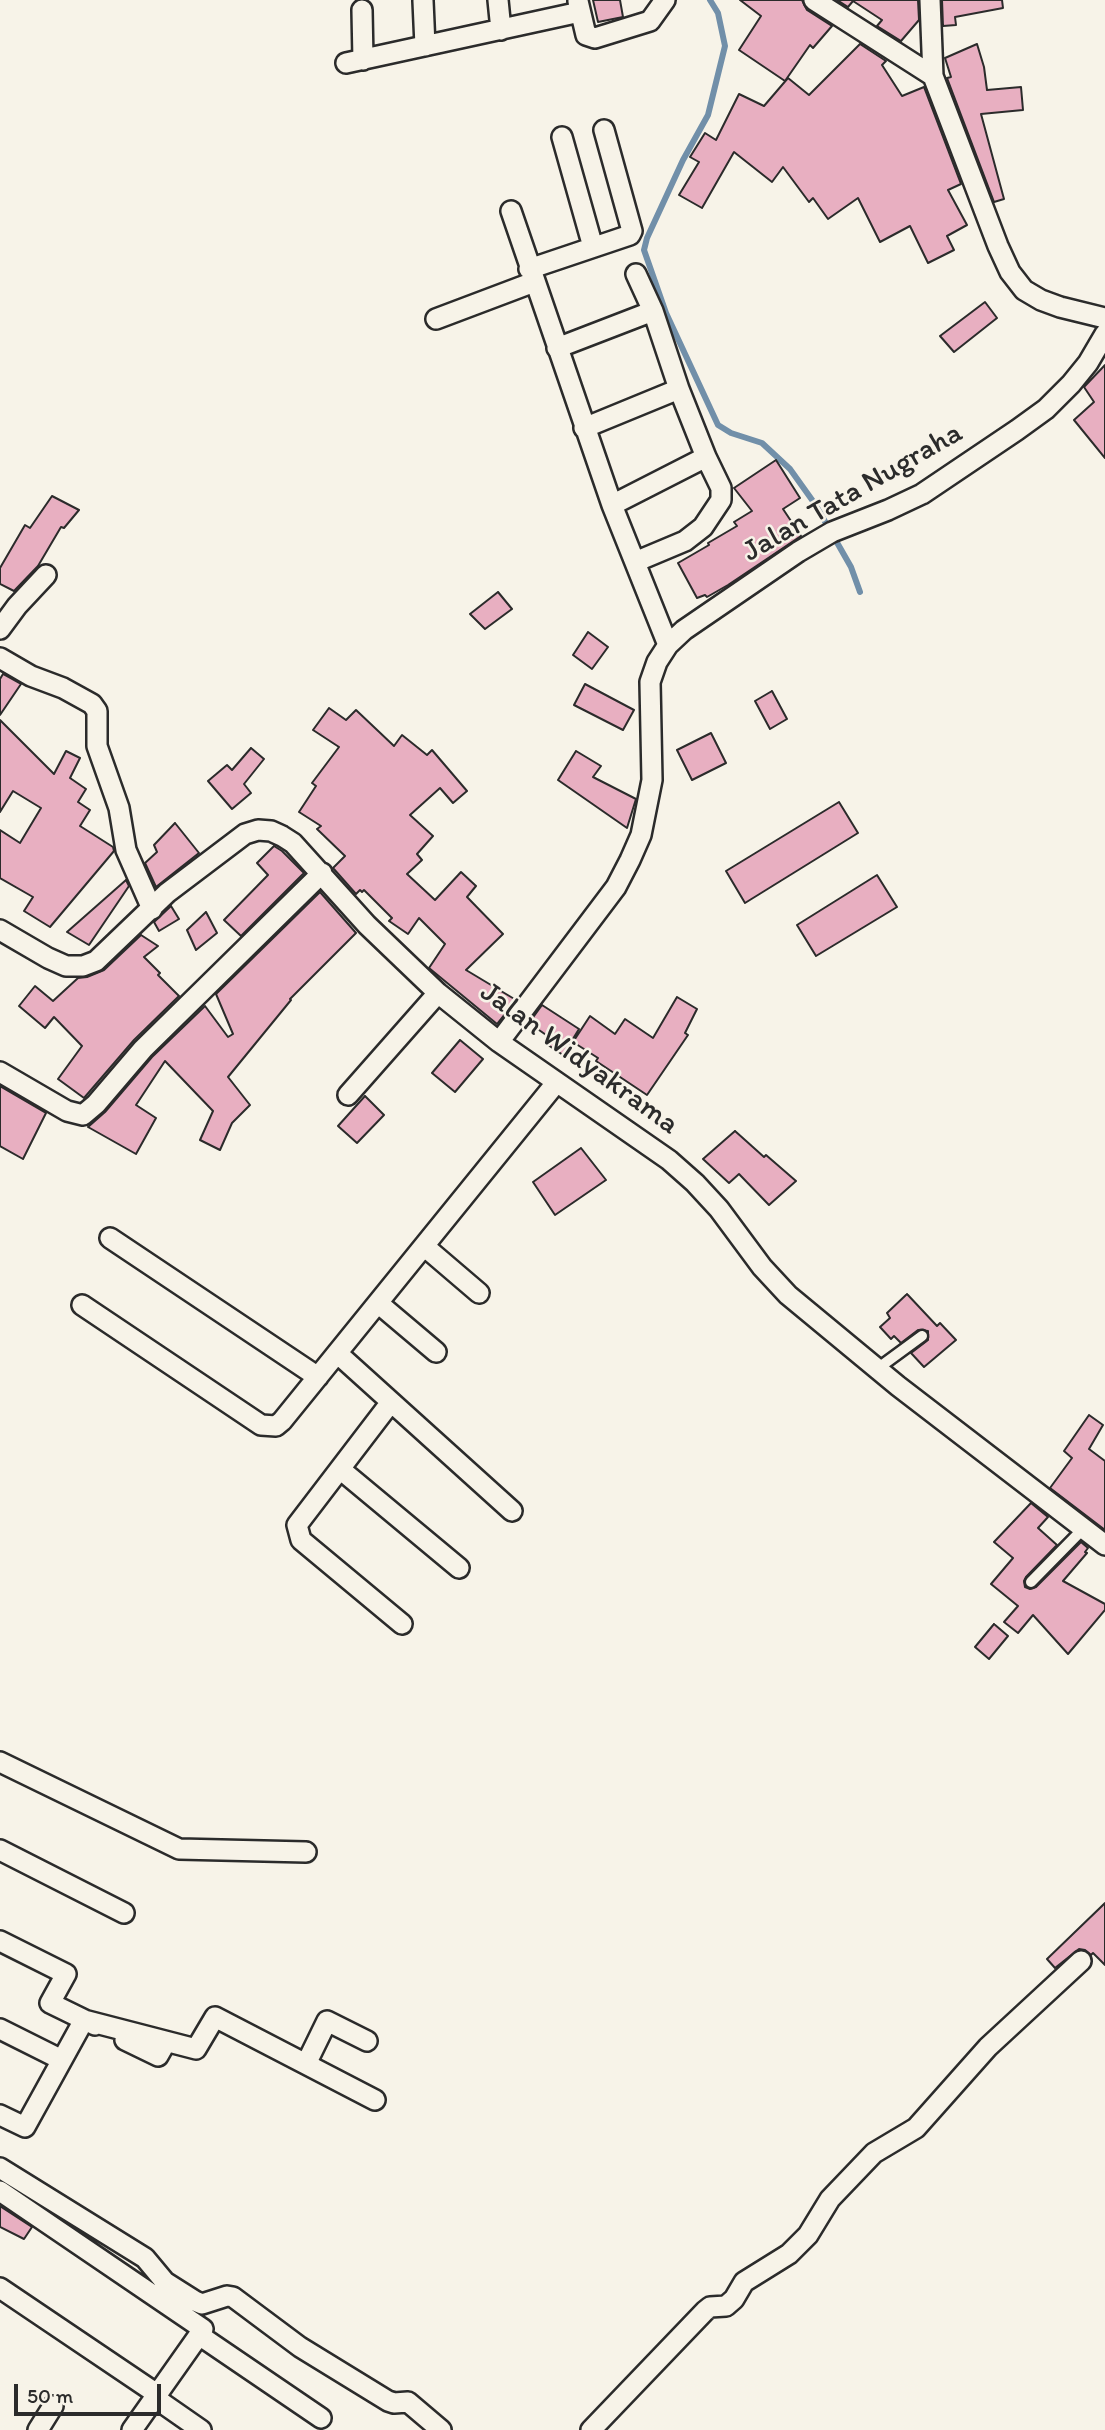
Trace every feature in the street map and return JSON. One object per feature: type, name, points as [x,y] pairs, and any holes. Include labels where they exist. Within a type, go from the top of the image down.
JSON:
[{"type":"street","points":[[498,0],[501,30]]},
{"type":"street","points":[[362,10],[354,61],[501,30],[579,6],[586,35],[595,38],[650,21],[665,0]]},
{"type":"street","points":[[814,0],[933,76]]},
{"type":"street","points":[[930,0],[933,76],[979,199],[1010,272],[1024,289],[1041,300],[1105,318]]},
{"type":"street","points":[[423,1],[425,46]]},
{"type":"street","points":[[436,319],[593,247],[630,235],[633,229],[604,130]]},
{"type":"street","points":[[562,137],[593,247]]},
{"type":"street","points":[[512,211],[584,428],[668,645]]},
{"type":"street","points":[[635,562],[685,541],[703,527],[721,499],[721,488],[706,457],[679,389],[653,311],[636,274]]},
{"type":"street","points":[[557,348],[653,311]]},
{"type":"street","name":"Jalan Tata Nugraha","points":[[499,1042],[616,887],[631,860],[641,835],[652,780],[650,682],[657,662],[668,645],[684,630],[798,552],[828,535],[922,494],[1017,430],[1046,409],[1071,384],[1088,363],[1105,334]]},
{"type":"street","points":[[584,428],[679,389]]},
{"type":"street","points":[[612,505],[706,457]]},
{"type":"street","points":[[0,629],[46,575]]},
{"type":"street","points":[[0,659],[31,676],[63,688],[92,704],[97,711],[97,746],[119,808],[126,850],[152,909]]},
{"type":"street","name":"Jalan Widyakrama","points":[[0,929],[57,962],[66,966],[83,966],[103,955],[167,893],[245,834],[258,830],[271,831],[293,843],[367,925],[438,993],[499,1042],[669,1160],[719,1209],[762,1267],[788,1295],[877,1369],[1105,1545]]},
{"type":"street","points":[[0,1072],[67,1111],[83,1115],[96,1104],[153,1039],[322,873]]},
{"type":"street","points":[[348,1095],[438,993]]},
{"type":"street","points":[[82,1306],[261,1425],[276,1426],[556,1083]]},
{"type":"street","points":[[110,1238],[318,1377]]},
{"type":"street","points":[[424,1246],[479,1293]]},
{"type":"street","points":[[378,1303],[436,1352]]},
{"type":"street","points":[[337,1353],[512,1511]]},
{"type":"street","points":[[391,1402],[297,1525],[301,1540],[402,1624]]},
{"type":"street","points":[[340,1469],[459,1568]]},
{"type":"street","points":[[0,1762],[178,1849],[306,1852]]},
{"type":"street","points":[[0,1850],[124,1913]]},
{"type":"street","points":[[0,1941],[65,1974],[50,2003],[158,2056],[166,2042],[196,2049],[215,2017],[375,2100]]},
{"type":"street","points":[[591,2430],[705,2311],[730,2303],[744,2282],[789,2254],[808,2235],[830,2199],[874,2154],[916,2129],[988,2047],[1081,1961]]},
{"type":"street","points":[[0,2115],[25,2127],[84,2020]]},
{"type":"street","points":[[306,2064],[327,2021],[367,2041]]},
{"type":"street","points":[[0,2029],[62,2060]]},
{"type":"street","points":[[0,2168],[145,2258],[165,2281],[195,2301],[202,2304],[227,2296],[233,2297],[300,2347],[394,2403],[408,2402],[441,2430]]},
{"type":"street","points":[[0,2191],[203,2329],[132,2430]]},
{"type":"street","points":[[0,2288],[201,2430]]},
{"type":"street","points":[[199,2335],[321,2418]]},
{"type":"street","points":[[37,2430],[53,2406]]},
{"type":"lane","points":[[877,1369],[922,1336]]},
{"type":"lane","points":[[1031,1582],[1084,1528]]},
{"type":"building","points":[[593,0],[620,0],[623,17],[598,22]]},
{"type":"building","points":[[740,0],[802,0],[807,10],[832,26],[813,48],[810,45],[785,81],[739,50],[761,16]]},
{"type":"building","points":[[837,0],[918,0],[919,20],[901,41],[877,26],[882,20],[853,1],[848,7]]},
{"type":"building","points":[[942,0],[1002,0],[1003,8],[955,17],[956,25],[943,26]]},
{"type":"building","points":[[860,44],[886,61],[882,65],[902,96],[924,87],[961,184],[948,190],[967,225],[947,236],[954,250],[928,263],[910,226],[880,242],[858,198],[828,219],[813,198],[809,202],[783,167],[772,182],[734,152],[702,208],[679,195],[699,162],[690,157],[705,133],[716,140],[739,94],[764,106],[788,78],[809,95]]},
{"type":"building","points":[[977,44],[987,90],[1021,87],[1023,110],[981,114],[1004,199],[994,202],[947,78],[951,77],[945,58]]},
{"type":"building","points":[[985,302],[997,318],[954,352],[940,336]]},
{"type":"building","points":[[1105,365],[1105,458],[1074,420],[1094,402],[1084,387]]},
{"type":"building","points":[[776,460],[800,498],[783,509],[801,536],[728,585],[707,597],[705,595],[697,598],[678,563],[737,526],[734,522],[752,511],[734,488]]},
{"type":"building","points":[[52,496],[79,510],[64,528],[61,527],[38,566],[14,591],[0,584],[0,568],[25,525],[30,528]]},
{"type":"building","points":[[498,592],[512,609],[485,629],[470,614]]},
{"type":"building","points":[[588,632],[608,647],[592,669],[573,655]]},
{"type":"building","points":[[3,674],[21,684],[0,715],[0,679]]},
{"type":"building","points":[[585,684],[634,710],[623,730],[574,705]]},
{"type":"building","points":[[772,691],[787,719],[770,729],[755,701]]},
{"type":"building","points":[[329,708],[346,720],[356,710],[394,746],[402,735],[427,755],[432,750],[467,791],[453,803],[440,788],[410,815],[433,836],[417,854],[422,860],[407,874],[435,900],[461,872],[476,886],[467,897],[503,934],[466,970],[516,1000],[497,1024],[429,968],[445,944],[419,918],[408,934],[389,921],[392,918],[364,890],[356,894],[333,868],[345,856],[317,829],[321,826],[299,812],[316,786],[312,783],[339,747],[313,730]]},
{"type":"building","points":[[0,720],[54,774],[66,751],[80,758],[70,778],[86,789],[78,802],[90,810],[80,826],[113,847],[114,851],[50,927],[24,911],[33,897],[0,878],[0,830],[20,843],[41,808],[13,791],[0,812]]},
{"type":"building","points":[[711,733],[726,763],[692,780],[677,750]]},
{"type":"building","points":[[251,748],[264,759],[244,784],[251,793],[232,809],[208,781],[227,765],[232,770]]},
{"type":"building","points":[[576,751],[601,766],[593,777],[636,799],[627,828],[558,780]]},
{"type":"building","points":[[839,802],[858,833],[745,903],[726,871]]},
{"type":"building","points":[[175,823],[199,853],[156,887],[145,863],[157,852],[154,845]]},
{"type":"building","points":[[274,846],[304,873],[241,936],[224,920],[268,875],[257,863]]},
{"type":"building","points":[[877,875],[897,907],[816,956],[797,925]]},
{"type":"building","points":[[126,880],[129,886],[89,945],[67,932]]},
{"type":"building","points":[[320,892],[356,933],[290,999],[228,1077],[250,1105],[232,1123],[220,1150],[200,1140],[213,1111],[165,1061],[136,1105],[156,1118],[136,1154],[88,1127],[105,1112],[152,1057],[205,1006],[228,1037],[233,1034],[216,994]]},
{"type":"building","points":[[171,906],[179,919],[159,931],[154,922]]},
{"type":"building","points":[[206,912],[217,933],[196,950],[187,930]]},
{"type":"building","points":[[141,935],[158,946],[144,957],[179,996],[134,1040],[84,1098],[58,1079],[82,1046],[54,1017],[45,1028],[19,1006],[35,986],[53,1001],[78,978],[104,970]]},
{"type":"building","points":[[677,997],[697,1009],[685,1033],[688,1035],[647,1095],[573,1042],[590,1016],[615,1034],[625,1019],[653,1038]]},
{"type":"building","points":[[542,1005],[579,1029],[563,1055],[545,1043],[549,1037],[529,1023]]},
{"type":"building","points":[[460,1040],[483,1059],[455,1092],[432,1073]]},
{"type":"building","points":[[0,1086],[46,1113],[23,1159],[0,1146]]},
{"type":"building","points":[[365,1096],[384,1115],[357,1143],[338,1126]]},
{"type":"building","points":[[735,1131],[796,1181],[769,1205],[739,1174],[729,1183],[703,1159]]},
{"type":"building","points":[[581,1148],[606,1180],[555,1215],[533,1182]]},
{"type":"building","points":[[907,1294],[937,1326],[940,1323],[956,1340],[924,1367],[911,1353],[928,1340],[928,1331],[918,1330],[901,1343],[894,1336],[891,1339],[880,1327],[890,1318],[887,1313]]},
{"type":"building","points":[[1089,1415],[1103,1425],[1089,1449],[1105,1461],[1105,1530],[1050,1488],[1072,1458],[1064,1451]]},
{"type":"building","points":[[1031,1503],[1048,1517],[1038,1528],[1057,1545],[1026,1577],[1025,1587],[1036,1587],[1081,1542],[1088,1548],[1085,1552],[1087,1553],[1063,1581],[1105,1604],[1105,1610],[1068,1654],[1033,1615],[1018,1633],[1004,1622],[1018,1606],[991,1584],[1013,1558],[994,1542]]},
{"type":"building","points":[[994,1624],[1008,1636],[989,1659],[975,1647]]},
{"type":"building","points":[[1105,1903],[1105,1965],[1093,1953],[1091,1955],[1079,1949],[1055,1968],[1047,1959]]},
{"type":"building","points":[[0,2206],[32,2227],[24,2239],[0,2227]]},
{"type":"waterway","points":[[710,0],[718,13],[725,46],[708,115],[683,160],[644,250],[666,313],[718,425],[731,433],[762,443],[790,469],[815,504],[851,567],[860,592]]}]
